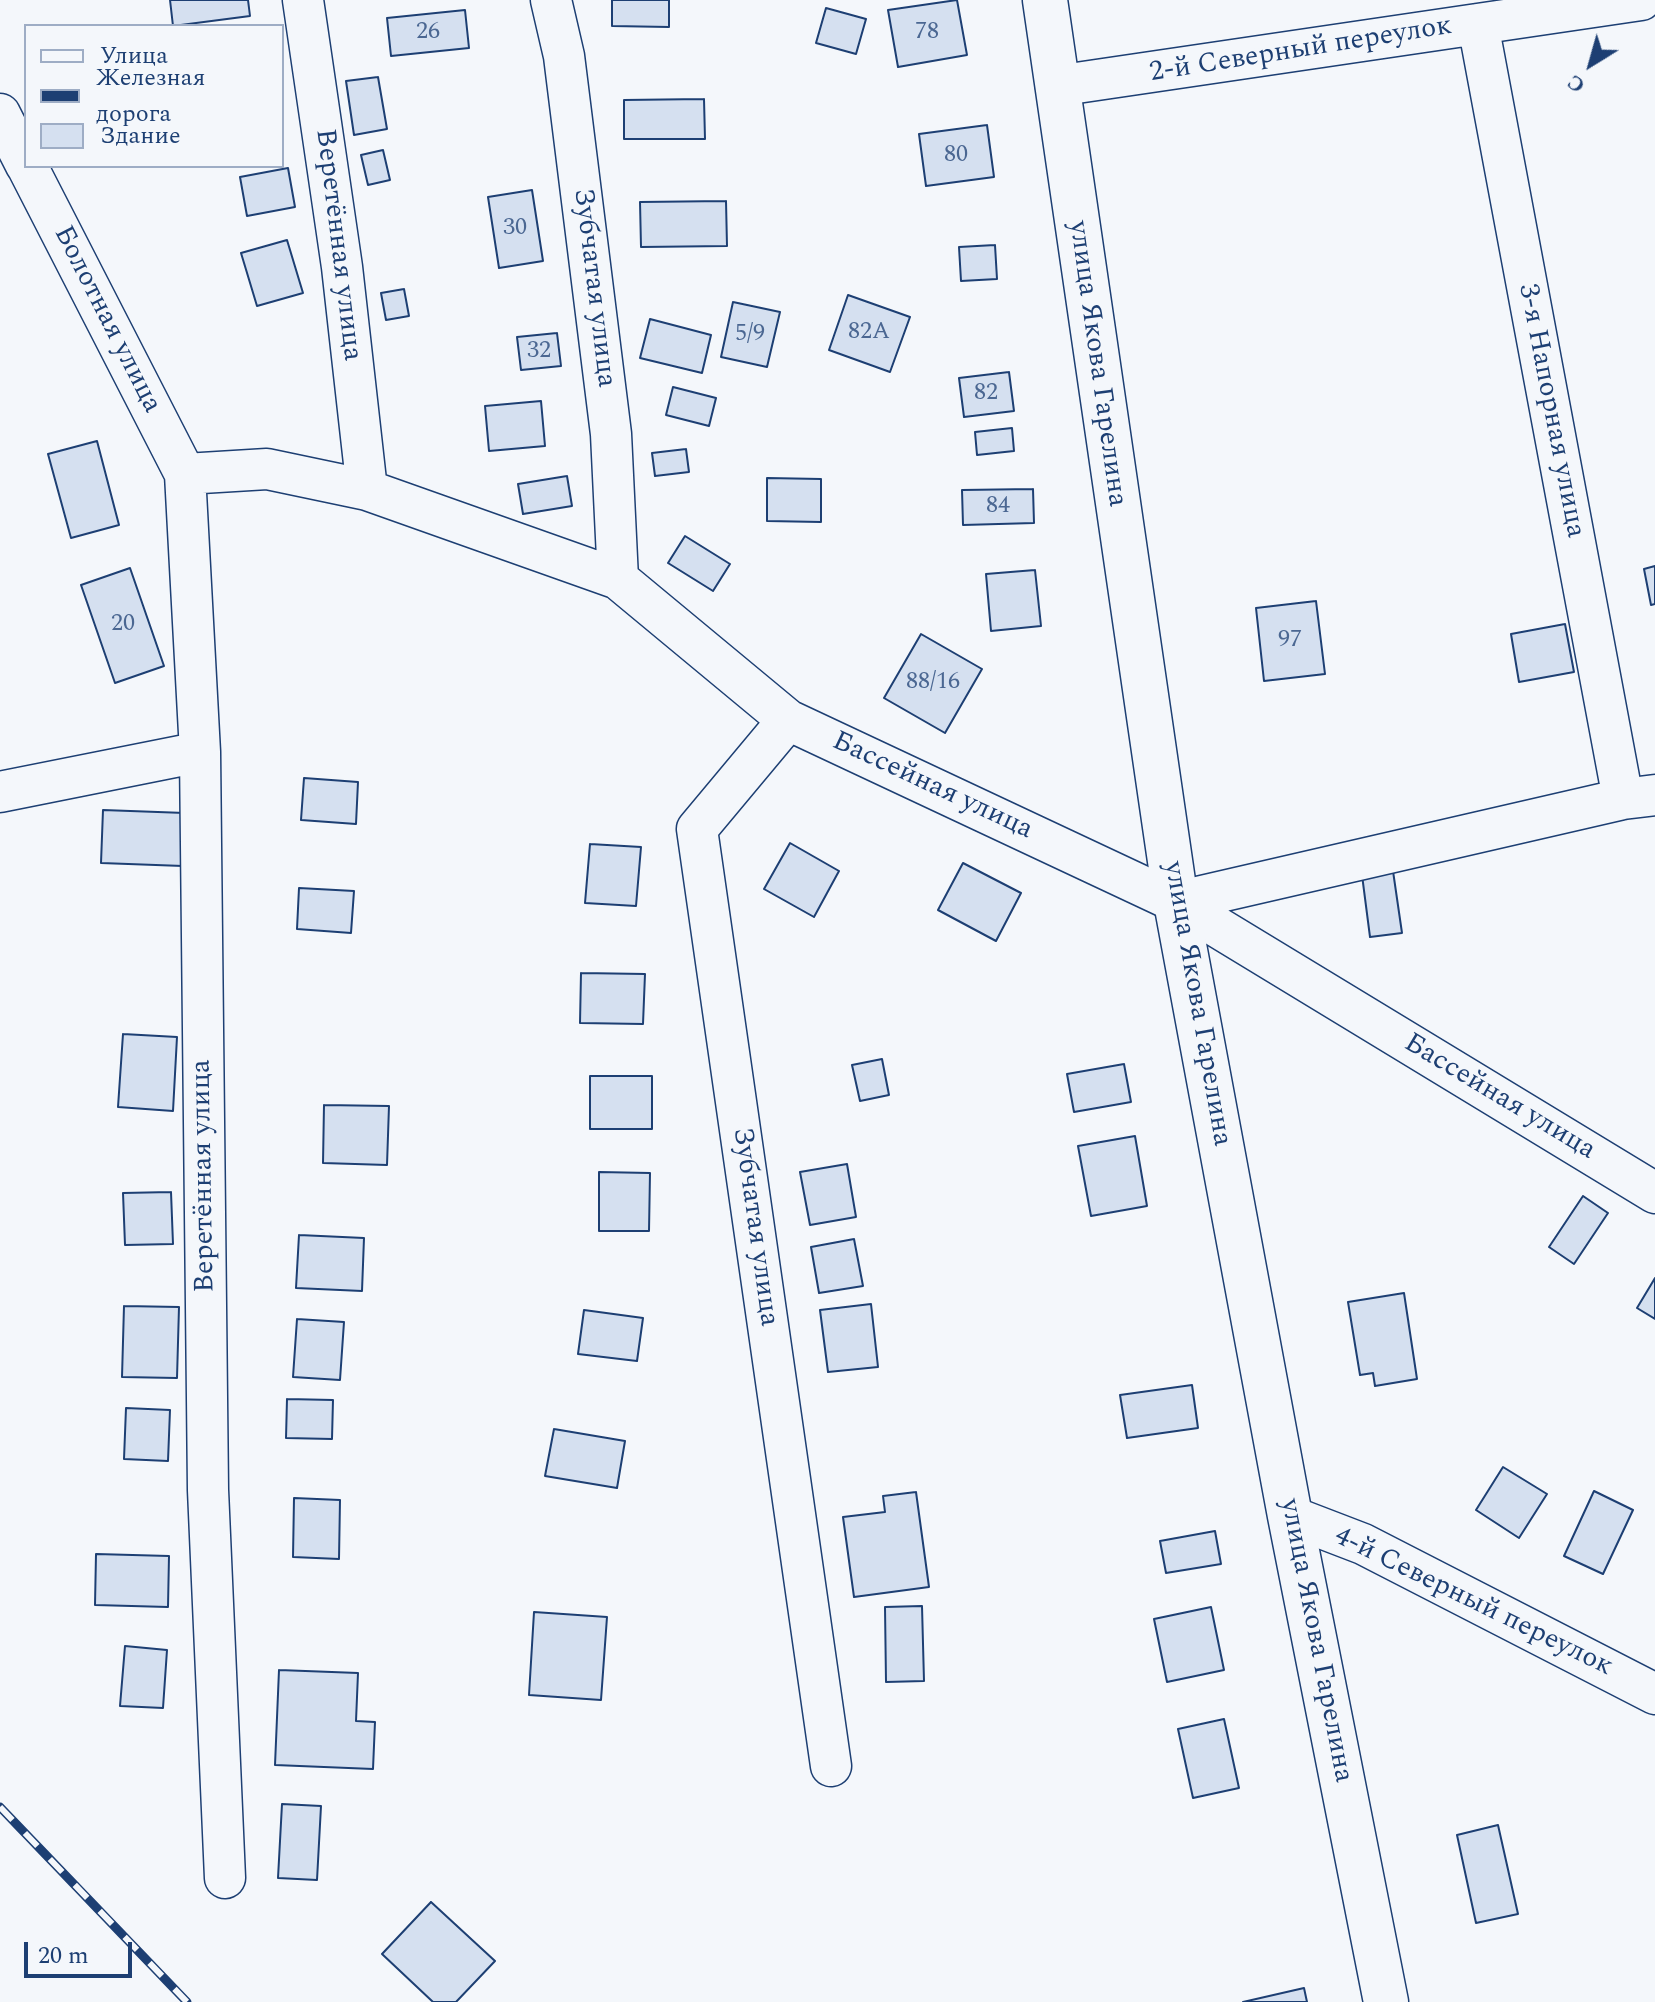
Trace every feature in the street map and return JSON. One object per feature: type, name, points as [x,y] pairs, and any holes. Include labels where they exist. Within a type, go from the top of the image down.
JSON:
[{"type":"main road","name":"улица Якова Гарелина","points":[[1045,0],[1176,902],[1290,1516],[1386,2002]]},
{"type":"street","name":"Веретённая улица","points":[[303,0],[342,267],[367,490]]},
{"type":"street","name":"Зубчатая улица","points":[[551,0],[564,56],[611,434],[618,579]]},
{"type":"street","name":"2-й Северный переулок","points":[[1056,86],[1641,0]]},
{"type":"street","name":"3-я Напорная улица","points":[[1478,24],[1639,797]]},
{"type":"street","name":"Болотная улица","points":[[0,114],[24,161]]},
{"type":"street","name":"Болотная улица","points":[[28,168],[185,474]]},
{"type":"street","name":"Бассейная улица","points":[[185,474],[267,469],[367,490],[618,579],[788,720],[1176,902],[1655,1193]]},
{"type":"street","name":"Веретённая улица","points":[[185,474],[200,752],[208,1490],[225,1878]]},
{"type":"street","name":"Зубчатая улица","points":[[788,720],[697,829],[831,1766]]},
{"type":"street","points":[[0,792],[200,752]]},
{"type":"street","points":[[1176,902],[1639,797]]},
{"type":"street","name":"4-й Северный переулок","points":[[1290,1516],[1363,1544],[1655,1694]]},
{"type":"building","points":[[170,0],[248,0],[250,16],[173,24]]},
{"type":"building","points":[[612,0],[669,0],[669,27],[612,26]]},
{"type":"building","points":[[957,0],[967,55],[898,67],[888,10]]},
{"type":"building","points":[[826,8],[866,19],[856,54],[816,43]]},
{"type":"building","points":[[465,10],[469,48],[391,56],[387,18]]},
{"type":"building","points":[[378,77],[387,129],[354,135],[346,81]]},
{"type":"building","points":[[704,99],[705,139],[624,139],[624,100]]},
{"type":"building","points":[[987,125],[994,177],[926,186],[919,134]]},
{"type":"building","points":[[383,150],[390,180],[368,185],[361,155]]},
{"type":"building","points":[[288,168],[295,207],[247,216],[240,177]]},
{"type":"building","points":[[532,190],[543,261],[499,268],[488,197]]},
{"type":"building","points":[[726,201],[727,246],[641,247],[640,202]]},
{"type":"building","points":[[287,240],[303,293],[257,306],[241,253]]},
{"type":"building","points":[[995,245],[997,279],[961,281],[959,247]]},
{"type":"building","points":[[404,289],[409,316],[386,320],[381,293]]},
{"type":"building","points":[[848,295],[910,317],[890,372],[829,350]]},
{"type":"building","points":[[733,302],[780,312],[767,367],[721,357]]},
{"type":"building","points":[[650,319],[711,335],[702,373],[640,358]]},
{"type":"building","points":[[557,333],[561,366],[521,370],[517,337]]},
{"type":"building","points":[[1009,372],[1014,411],[964,417],[959,378]]},
{"type":"building","points":[[673,387],[716,398],[709,426],[666,415]]},
{"type":"building","points":[[541,401],[545,446],[489,451],[485,406]]},
{"type":"building","points":[[1012,428],[1014,451],[977,455],[975,432]]},
{"type":"building","points":[[97,441],[119,525],[71,538],[48,454]]},
{"type":"building","points":[[686,449],[689,472],[655,476],[652,453]]},
{"type":"building","points":[[567,476],[572,506],[523,514],[518,484]]},
{"type":"building","points":[[767,478],[821,479],[821,522],[767,521]]},
{"type":"building","points":[[1033,489],[1034,523],[963,525],[962,490]]},
{"type":"building","points":[[685,536],[730,564],[713,591],[668,563]]},
{"type":"building","points":[[1655,566],[1655,604],[1651,605],[1644,569]]},
{"type":"building","points":[[130,568],[164,666],[115,683],[81,585]]},
{"type":"building","points":[[1035,570],[1041,626],[991,631],[986,574]]},
{"type":"building","points":[[1316,601],[1325,674],[1264,681],[1256,608]]},
{"type":"building","points":[[1565,624],[1574,672],[1519,682],[1511,634]]},
{"type":"building","points":[[921,634],[982,669],[945,733],[884,698]]},
{"type":"building","points":[[304,778],[358,782],[356,824],[301,820]]},
{"type":"building","points":[[103,810],[185,813],[183,866],[101,863]]},
{"type":"building","points":[[790,843],[839,871],[814,917],[764,889]]},
{"type":"building","points":[[590,844],[641,847],[636,906],[585,903]]},
{"type":"building","points":[[963,863],[1021,893],[996,941],[938,910]]},
{"type":"building","points":[[1393,871],[1402,933],[1370,937],[1362,875]]},
{"type":"building","points":[[299,888],[354,891],[351,933],[297,929]]},
{"type":"building","points":[[581,973],[645,974],[643,1024],[580,1023]]},
{"type":"building","points":[[123,1034],[177,1037],[173,1111],[118,1107]]},
{"type":"building","points":[[882,1059],[889,1095],[860,1101],[852,1065]]},
{"type":"building","points":[[1124,1064],[1131,1102],[1074,1112],[1067,1074]]},
{"type":"building","points":[[590,1076],[652,1076],[652,1129],[590,1129]]},
{"type":"building","points":[[324,1105],[389,1106],[387,1165],[323,1163]]},
{"type":"building","points":[[1135,1136],[1147,1206],[1091,1216],[1078,1146]]},
{"type":"building","points":[[847,1164],[856,1217],[810,1225],[800,1172]]},
{"type":"building","points":[[599,1172],[650,1173],[649,1231],[599,1231]]},
{"type":"building","points":[[171,1192],[173,1244],[125,1245],[123,1193]]},
{"type":"building","points":[[1583,1196],[1608,1213],[1574,1264],[1549,1247]]},
{"type":"building","points":[[299,1235],[364,1238],[362,1291],[296,1288]]},
{"type":"building","points":[[854,1239],[863,1286],[819,1293],[811,1247]]},
{"type":"building","points":[[1655,1278],[1655,1319],[1637,1308]]},
{"type":"building","points":[[1404,1293],[1417,1379],[1375,1386],[1373,1373],[1360,1375],[1348,1302]]},
{"type":"building","points":[[871,1304],[878,1367],[828,1372],[820,1310]]},
{"type":"building","points":[[124,1306],[179,1307],[177,1378],[122,1377]]},
{"type":"building","points":[[584,1310],[643,1318],[637,1361],[578,1354]]},
{"type":"building","points":[[297,1319],[344,1322],[340,1380],[293,1377]]},
{"type":"building","points":[[1192,1385],[1198,1428],[1127,1438],[1120,1395]]},
{"type":"building","points":[[287,1399],[333,1400],[332,1439],[286,1438]]},
{"type":"building","points":[[126,1408],[170,1410],[168,1461],[124,1459]]},
{"type":"building","points":[[554,1429],[625,1441],[617,1488],[545,1476]]},
{"type":"building","points":[[1503,1467],[1547,1494],[1519,1538],[1476,1510]]},
{"type":"building","points":[[1594,1491],[1633,1510],[1603,1574],[1564,1556]]},
{"type":"building","points":[[916,1492],[929,1587],[854,1597],[843,1517],[885,1512],[883,1496]]},
{"type":"building","points":[[294,1498],[340,1500],[339,1559],[293,1557]]},
{"type":"building","points":[[1215,1531],[1221,1564],[1166,1573],[1160,1541]]},
{"type":"building","points":[[96,1554],[169,1556],[168,1607],[95,1605]]},
{"type":"building","points":[[922,1606],[924,1681],[886,1682],[885,1607]]},
{"type":"building","points":[[1211,1607],[1224,1670],[1167,1682],[1154,1619]]},
{"type":"building","points":[[534,1612],[607,1617],[601,1700],[529,1695]]},
{"type":"building","points":[[125,1646],[167,1650],[163,1708],[120,1706]]},
{"type":"building","points":[[279,1670],[358,1673],[356,1721],[375,1722],[373,1769],[275,1765]]},
{"type":"building","points":[[1224,1719],[1239,1788],[1193,1798],[1178,1729]]},
{"type":"building","points":[[282,1804],[321,1806],[317,1880],[278,1878]]},
{"type":"building","points":[[1498,1825],[1518,1914],[1476,1923],[1457,1835]]},
{"type":"building","points":[[431,1902],[495,1961],[456,2002],[433,2002],[382,1954]]},
{"type":"building","points":[[1304,1988],[1307,2002],[1243,2002]]},
{"type":"railway","points":[[0,1807],[187,2002]]}]
